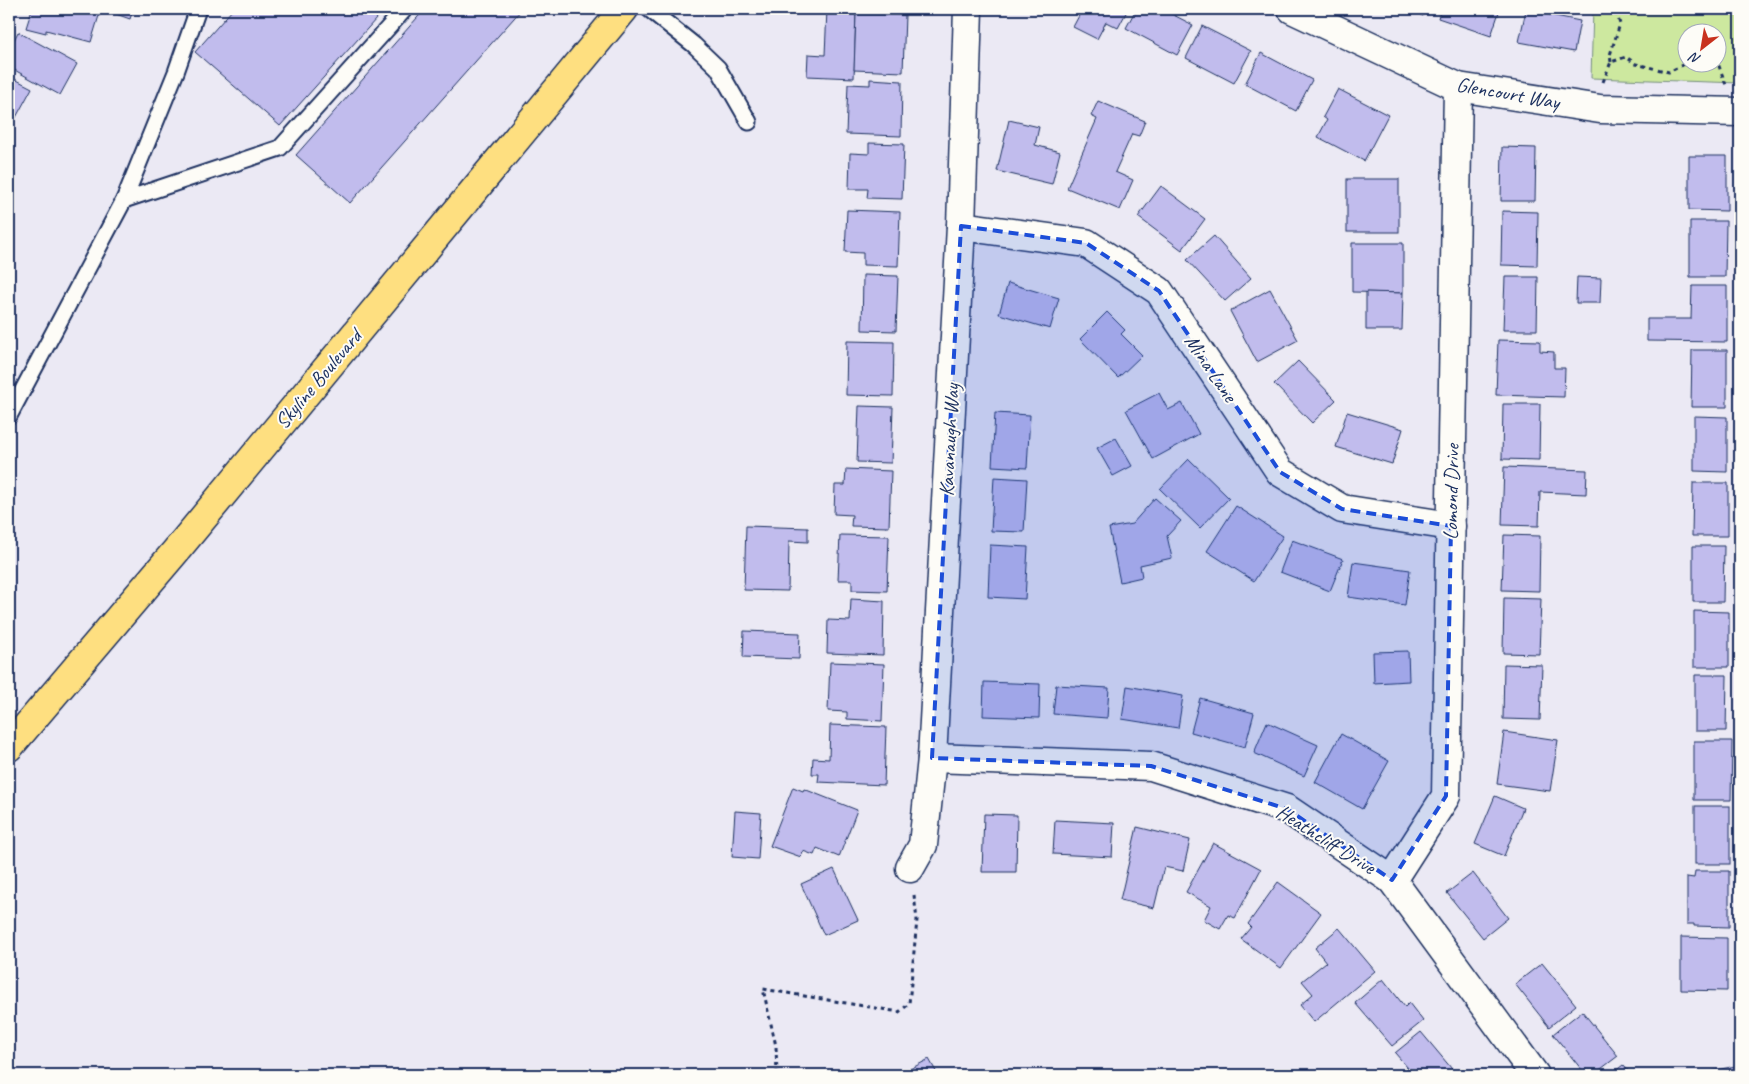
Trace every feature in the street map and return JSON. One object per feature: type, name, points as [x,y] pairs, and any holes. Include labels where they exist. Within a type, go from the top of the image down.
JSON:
[{"type":"main road","name":"Skyline Boulevard","points":[[9,747],[176,552],[624,9]]},
{"type":"street","name":"Kavanaugh Way","points":[[910,868],[923,845],[932,758],[961,226],[968,9]]},
{"type":"street","name":"Glencourt Way","points":[[1292,9],[1458,87],[1600,109],[1740,112]]},
{"type":"street","name":"Lomond Drive","points":[[1392,880],[1446,796],[1458,87]]},
{"type":"street","name":"Mina Lane","points":[[961,226],[1086,243],[1159,291],[1280,472],[1342,508],[1451,526]]},
{"type":"street","name":"Heathcliff Drive","points":[[932,758],[1152,766],[1287,810],[1392,880],[1535,1075]]},
{"type":"lane","points":[[9,416],[124,200],[176,72],[198,9]]},
{"type":"lane","points":[[124,200],[280,148],[405,9]]},
{"type":"lane","points":[[649,9],[694,44],[718,68],[749,122]]},
{"type":"path","points":[[1600,109],[1603,82],[1611,62],[1610,55],[1620,24],[1615,9]]},
{"type":"path","points":[[1611,62],[1626,57],[1636,64],[1669,72],[1676,68]]},
{"type":"path","points":[[777,1075],[776,1046],[763,990],[898,1012],[909,1004],[917,920],[910,868]]},
{"type":"highlighted area","points":[[961,226],[1086,243],[1159,291],[1280,472],[1342,509],[1451,526],[1446,796],[1392,880],[1287,809],[1151,766],[932,758]]},
{"type":"green space","points":[[1593,9],[1740,9],[1740,83],[1591,78]]},
{"type":"building","points":[[32,9],[101,9],[91,42],[46,30],[46,33],[26,28]]},
{"type":"building","points":[[102,9],[133,9],[130,19]]},
{"type":"building","points":[[233,9],[385,9],[280,126],[195,52]]},
{"type":"building","points":[[425,9],[522,9],[350,203],[296,155]]},
{"type":"building","points":[[827,9],[856,9],[854,78],[807,76],[808,54],[825,55]]},
{"type":"building","points":[[1080,9],[1128,9],[1118,28],[1106,22],[1097,39],[1073,27],[1082,10]]},
{"type":"building","points":[[1136,9],[1162,9],[1193,25],[1177,55],[1126,28]]},
{"type":"building","points":[[1407,9],[1427,9],[1423,16]]},
{"type":"building","points":[[1441,9],[1500,9],[1491,36],[1438,18]]},
{"type":"building","points":[[1526,10],[1580,21],[1574,52],[1519,42]]},
{"type":"building","points":[[856,14],[905,15],[903,72],[854,70]]},
{"type":"building","points":[[1202,26],[1251,51],[1234,83],[1186,58]]},
{"type":"building","points":[[18,32],[77,64],[60,95],[9,67],[9,50]]},
{"type":"building","points":[[1261,53],[1312,80],[1296,111],[1245,84]]},
{"type":"building","points":[[9,76],[32,88],[14,121],[9,118]]},
{"type":"building","points":[[870,79],[902,81],[901,136],[846,134],[848,84],[870,85]]},
{"type":"building","points":[[1338,89],[1388,115],[1364,161],[1318,137],[1327,120],[1323,117]]},
{"type":"building","points":[[1098,101],[1145,121],[1139,136],[1132,134],[1115,172],[1133,180],[1120,210],[1067,188],[1097,119],[1091,116]]},
{"type":"building","points":[[1009,120],[1039,127],[1035,145],[1060,152],[1052,184],[997,171]]},
{"type":"building","points":[[869,143],[904,144],[902,199],[867,198],[868,189],[849,189],[850,153],[869,154]]},
{"type":"building","points":[[1502,147],[1536,148],[1535,201],[1501,201]]},
{"type":"building","points":[[1689,156],[1727,156],[1727,211],[1689,210]]},
{"type":"building","points":[[1347,179],[1399,179],[1399,232],[1347,232]]},
{"type":"building","points":[[1161,186],[1205,219],[1182,250],[1138,217]]},
{"type":"building","points":[[847,210],[900,212],[898,266],[863,265],[863,253],[845,252]]},
{"type":"building","points":[[1502,211],[1538,212],[1537,266],[1501,265]]},
{"type":"building","points":[[1690,221],[1726,221],[1725,277],[1690,277]]},
{"type":"building","points":[[1214,236],[1251,278],[1225,301],[1187,260]]},
{"type":"building","points":[[1352,243],[1403,243],[1403,293],[1352,292]]},
{"type":"building","points":[[863,275],[898,276],[896,331],[862,330]]},
{"type":"building","points":[[1505,277],[1538,277],[1537,330],[1503,330]]},
{"type":"building","points":[[1577,277],[1601,278],[1600,303],[1576,303]]},
{"type":"building","points":[[1008,283],[1059,298],[1050,329],[999,314]]},
{"type":"building","points":[[1692,286],[1727,286],[1727,342],[1647,341],[1647,319],[1691,319]]},
{"type":"building","points":[[1270,289],[1298,340],[1257,362],[1230,311]]},
{"type":"building","points":[[1366,292],[1403,293],[1402,330],[1366,330]]},
{"type":"building","points":[[1107,312],[1125,330],[1121,334],[1142,355],[1118,378],[1080,339]]},
{"type":"building","points":[[1498,340],[1540,341],[1540,351],[1554,352],[1554,368],[1565,368],[1564,397],[1496,395]]},
{"type":"building","points":[[847,341],[894,342],[893,396],[846,395]]},
{"type":"building","points":[[1692,350],[1727,350],[1727,407],[1691,407]]},
{"type":"building","points":[[1298,361],[1336,400],[1312,423],[1274,384]]},
{"type":"building","points":[[1159,393],[1168,410],[1182,403],[1199,434],[1153,459],[1126,410]]},
{"type":"building","points":[[1503,404],[1540,404],[1539,460],[1502,459]]},
{"type":"building","points":[[859,406],[893,407],[891,463],[857,462]]},
{"type":"building","points":[[1347,412],[1403,429],[1392,464],[1336,447]]},
{"type":"building","points":[[995,413],[1030,415],[1027,468],[992,466]]},
{"type":"building","points":[[1694,416],[1727,417],[1727,472],[1694,471]]},
{"type":"building","points":[[1116,438],[1132,466],[1113,476],[1097,448]]},
{"type":"building","points":[[1189,459],[1229,498],[1200,528],[1160,489]]},
{"type":"building","points":[[1504,467],[1587,470],[1586,494],[1540,492],[1539,526],[1502,525]]},
{"type":"building","points":[[846,469],[891,471],[889,527],[851,526],[852,515],[834,514],[835,485],[845,485]]},
{"type":"building","points":[[994,477],[1027,479],[1024,532],[991,531]]},
{"type":"building","points":[[1693,483],[1728,483],[1728,536],[1692,536]]},
{"type":"building","points":[[1155,498],[1181,521],[1167,536],[1172,558],[1140,565],[1142,577],[1120,582],[1109,528],[1132,524]]},
{"type":"building","points":[[1236,506],[1283,536],[1254,581],[1207,551]]},
{"type":"building","points":[[746,526],[808,528],[808,542],[789,541],[788,591],[744,590]]},
{"type":"building","points":[[840,535],[889,536],[887,591],[852,590],[852,580],[838,580]]},
{"type":"building","points":[[1504,535],[1540,536],[1539,591],[1502,590]]},
{"type":"building","points":[[1292,540],[1343,559],[1330,591],[1280,572]]},
{"type":"building","points":[[990,545],[1028,547],[1025,599],[988,597]]},
{"type":"building","points":[[1693,546],[1724,546],[1723,602],[1693,602]]},
{"type":"building","points":[[1353,562],[1410,570],[1405,605],[1348,597]]},
{"type":"building","points":[[1504,598],[1541,599],[1539,654],[1503,653]]},
{"type":"building","points":[[851,599],[884,601],[883,655],[827,653],[828,620],[850,621]]},
{"type":"building","points":[[1694,611],[1729,612],[1729,667],[1694,667]]},
{"type":"building","points":[[744,631],[800,633],[799,659],[743,657]]},
{"type":"building","points":[[1408,651],[1409,681],[1374,683],[1373,652]]},
{"type":"building","points":[[830,662],[884,664],[882,721],[847,719],[847,712],[828,711]]},
{"type":"building","points":[[1504,664],[1542,665],[1540,720],[1503,719]]},
{"type":"building","points":[[1695,675],[1727,675],[1726,731],[1695,731]]},
{"type":"building","points":[[984,682],[1040,684],[1039,718],[983,716]]},
{"type":"building","points":[[1056,685],[1109,688],[1107,718],[1053,714]]},
{"type":"building","points":[[1127,686],[1183,696],[1178,728],[1122,719]]},
{"type":"building","points":[[1200,698],[1254,713],[1245,747],[1191,732]]},
{"type":"building","points":[[1267,722],[1318,745],[1304,776],[1254,753]]},
{"type":"building","points":[[830,725],[886,727],[884,785],[818,782],[819,774],[812,774],[813,758],[829,759]]},
{"type":"building","points":[[1504,732],[1558,740],[1550,791],[1497,784]]},
{"type":"building","points":[[1341,734],[1389,761],[1362,809],[1315,782]]},
{"type":"building","points":[[1694,741],[1732,741],[1731,800],[1694,800]]},
{"type":"building","points":[[793,787],[803,791],[804,789],[857,810],[839,857],[817,848],[814,855],[803,851],[801,857],[770,846]]},
{"type":"building","points":[[1495,796],[1523,808],[1504,856],[1475,844]]},
{"type":"building","points":[[1695,806],[1730,806],[1730,864],[1695,864]]},
{"type":"building","points":[[735,811],[761,813],[758,859],[732,857]]},
{"type":"building","points":[[984,814],[1017,815],[1016,872],[982,872]]},
{"type":"building","points":[[1055,820],[1114,823],[1112,857],[1053,854]]},
{"type":"building","points":[[1137,827],[1190,840],[1183,871],[1164,867],[1154,908],[1120,900]]},
{"type":"building","points":[[1213,843],[1261,869],[1235,918],[1228,915],[1220,929],[1204,920],[1211,906],[1186,892]]},
{"type":"building","points":[[834,869],[858,920],[824,935],[801,884]]},
{"type":"building","points":[[1695,871],[1729,871],[1729,927],[1687,924],[1687,877],[1694,878]]},
{"type":"building","points":[[1473,873],[1508,918],[1483,938],[1447,893]]},
{"type":"building","points":[[1278,882],[1321,913],[1281,968],[1241,939],[1251,927],[1248,924]]},
{"type":"building","points":[[1339,928],[1375,971],[1314,1022],[1300,1005],[1313,994],[1302,981],[1326,962],[1315,948]]},
{"type":"building","points":[[1681,937],[1727,938],[1727,991],[1681,990]]},
{"type":"building","points":[[1542,963],[1576,1005],[1549,1027],[1515,984]]},
{"type":"building","points":[[1383,979],[1405,1007],[1409,1003],[1423,1021],[1392,1046],[1355,1003]]},
{"type":"building","points":[[1582,1011],[1618,1056],[1593,1075],[1586,1075],[1553,1034]]},
{"type":"building","points":[[1421,1032],[1457,1075],[1414,1075],[1395,1053]]},
{"type":"building","points":[[929,1059],[938,1075],[899,1075]]},
{"type":"building","points":[[1623,1065],[1632,1075],[1610,1075]]},
{"type":"building","points":[[1740,1065],[1740,1075],[1714,1075],[1712,1071]]}]
